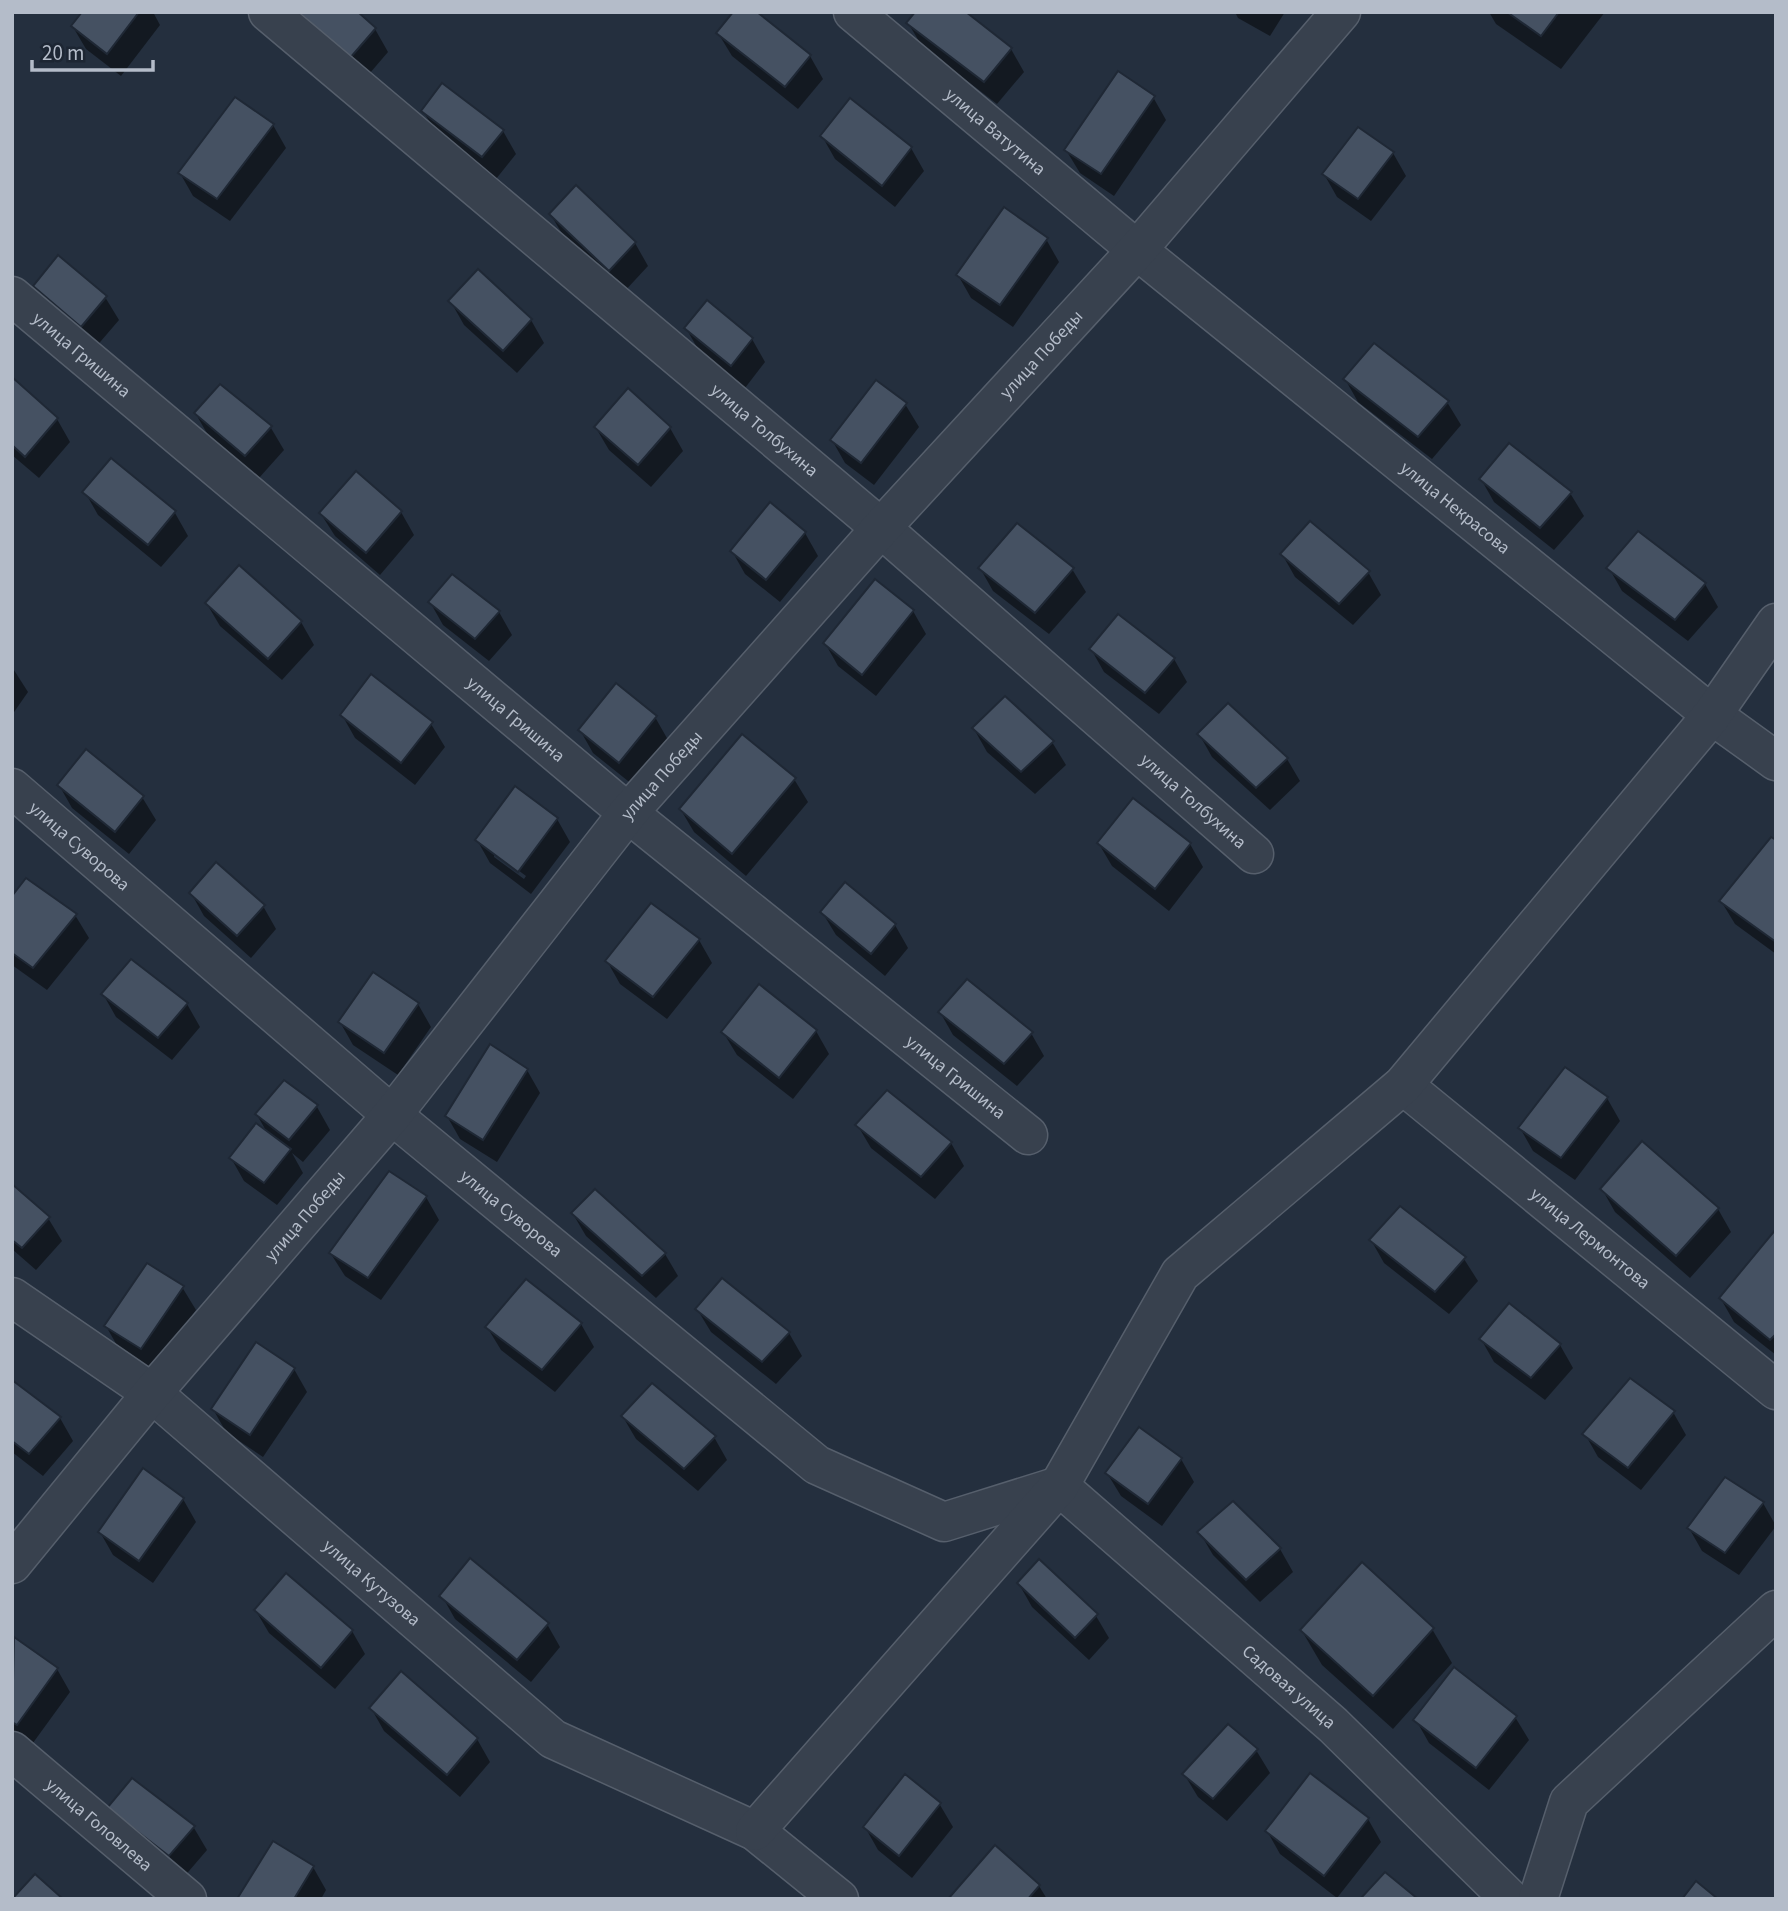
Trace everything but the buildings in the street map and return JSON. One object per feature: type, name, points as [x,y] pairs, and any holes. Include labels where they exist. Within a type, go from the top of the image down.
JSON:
[{"type":"street","name":"улица Толбухина","points":[[268,12],[881,528],[1254,854]]},
{"type":"street","name":"улица Ватутина","points":[[853,12],[1137,250]]},
{"type":"street","name":"улица Победы","points":[[12,1564],[152,1393],[392,1115],[628,813],[881,528],[1137,250],[1341,12]]},
{"type":"street","name":"улица Некрасова","points":[[1137,250],[1713,715],[1776,761]]},
{"type":"street","name":"улица Гришина","points":[[12,296],[628,813],[1028,1135]]},
{"type":"street","points":[[755,1831],[1059,1486],[1180,1273],[1403,1085],[1713,715],[1776,623]]},
{"type":"street","name":"улица Суворова","points":[[12,788],[392,1115],[817,1465],[944,1522],[1059,1486]]},
{"type":"street","name":"улица Лермонтова","points":[[1403,1085],[1776,1390]]},
{"type":"street","name":"улица Кутузова","points":[[12,1297],[152,1393],[553,1739],[755,1831],[839,1899]]},
{"type":"street","name":"Садовая улица","points":[[1059,1486],[1333,1725],[1510,1899]]},
{"type":"street","points":[[1538,1899],[1569,1802],[1776,1610]]},
{"type":"street","name":"улица Головлева","points":[[12,1751],[187,1899]]}]
